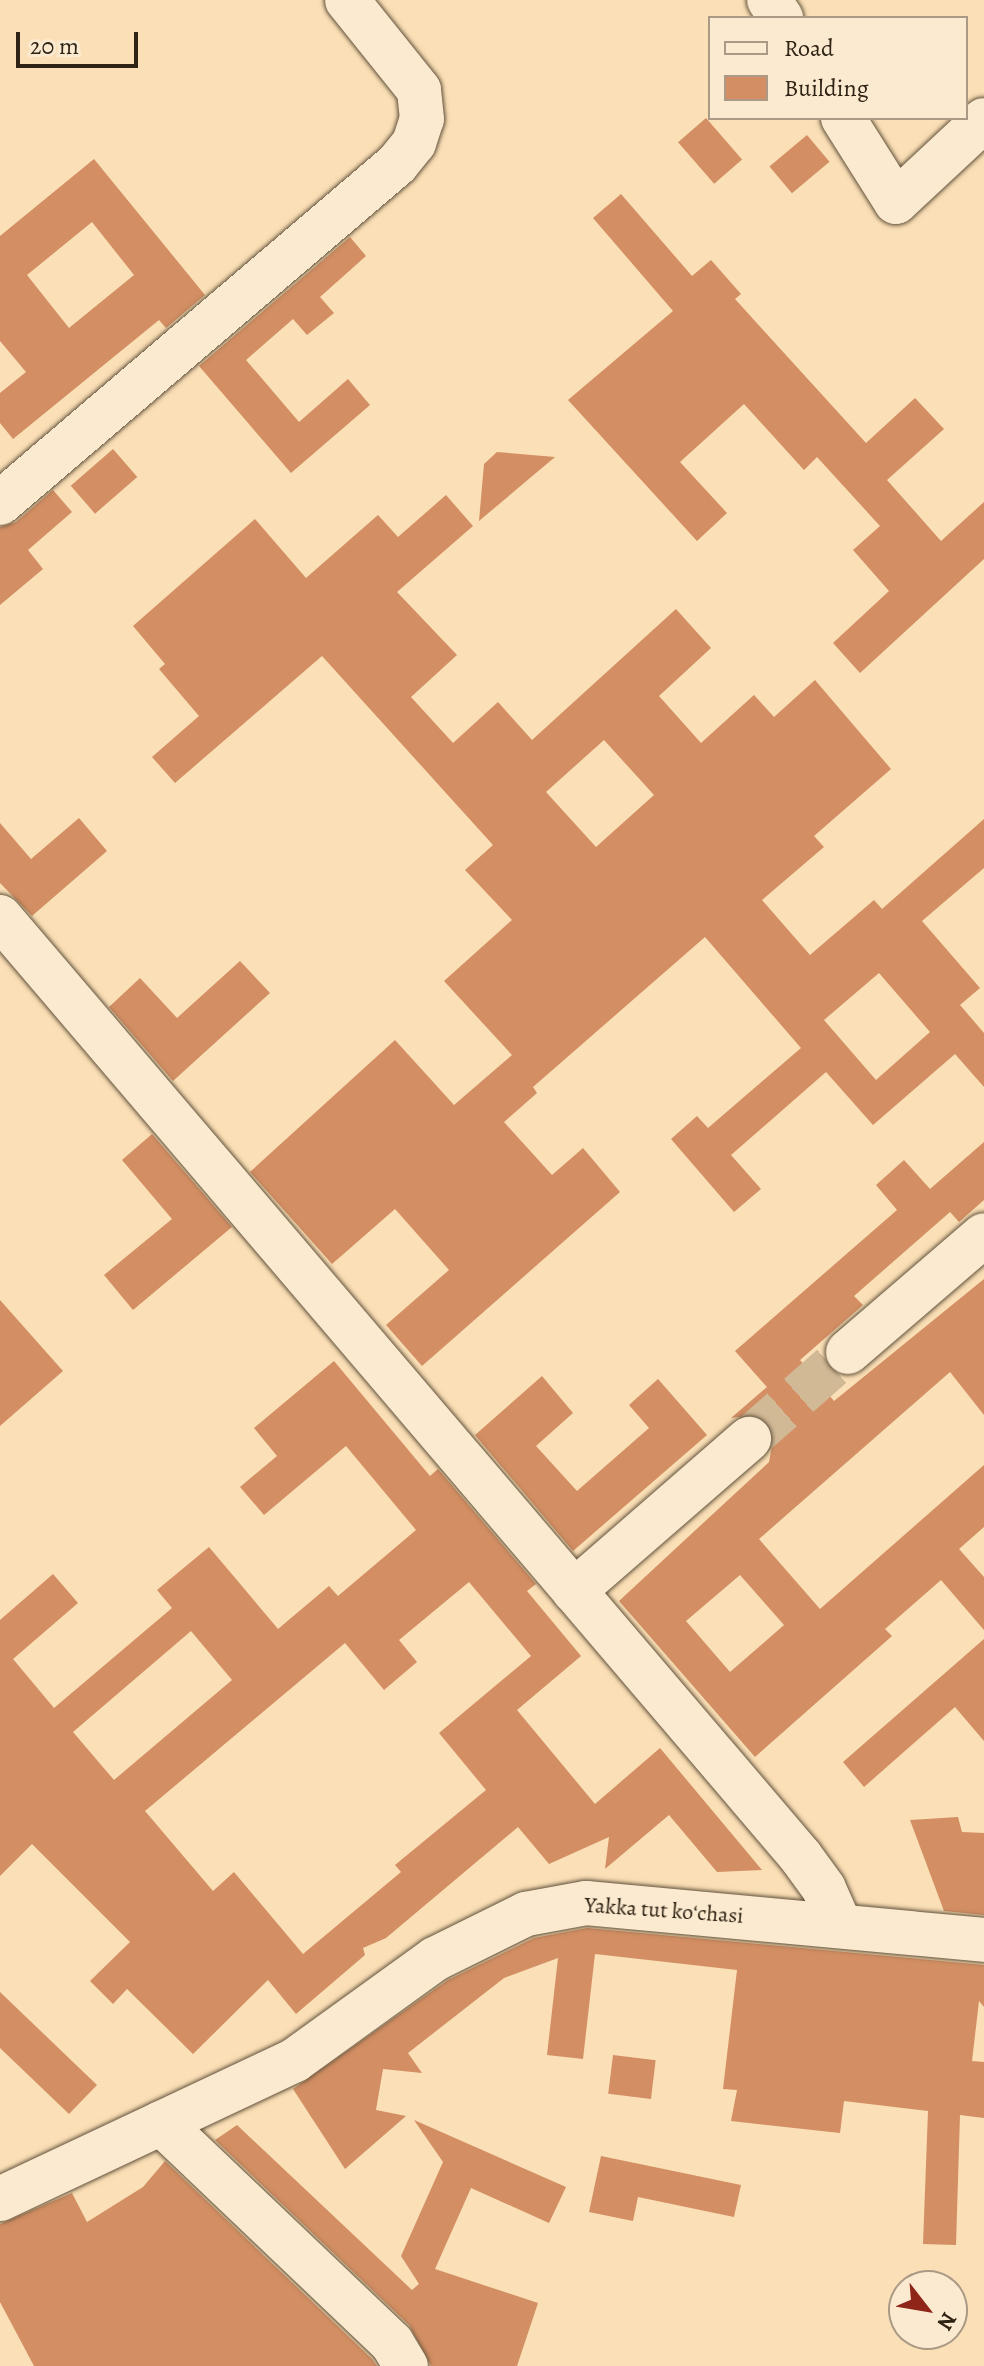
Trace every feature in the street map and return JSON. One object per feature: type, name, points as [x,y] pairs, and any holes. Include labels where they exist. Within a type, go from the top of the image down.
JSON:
[{"type":"street","points":[[0,503],[397,164],[414,143],[422,119],[419,90],[347,0]]},
{"type":"street","points":[[844,120],[896,202],[984,120]]},
{"type":"street","points":[[0,917],[801,1857],[824,1889],[840,1925]]},
{"type":"street","points":[[848,1352],[984,1235]]},
{"type":"street","points":[[574,1591],[749,1439]]},
{"type":"street","name":"Yakka tut koʻchasi","points":[[0,2199],[295,2060],[435,1959],[526,1914],[586,1903],[984,1940]]},
{"type":"street","points":[[161,2123],[392,2343],[406,2366]]},
{"type":"building","points":[[706,118],[742,160],[714,184],[678,142]]},
{"type":"building","points":[[807,135],[829,162],[792,193],[769,166]]},
{"type":"building","points":[[94,159],[205,295],[166,328],[159,320],[13,439],[0,423],[0,393],[26,372],[0,341],[0,236]],"holes":[[[92,222],[134,275],[69,328],[27,275]]]},
{"type":"building","points":[[621,194],[692,276],[711,260],[741,294],[735,299],[866,443],[915,398],[944,429],[887,480],[941,541],[984,502],[984,559],[860,673],[833,643],[889,591],[853,550],[880,526],[817,457],[804,470],[744,404],[680,462],[727,513],[697,541],[568,400],[673,311],[593,218]]},
{"type":"building","points":[[350,237],[366,256],[320,297],[334,313],[307,335],[293,319],[246,360],[299,422],[348,379],[370,405],[291,473],[199,366]]},
{"type":"building","points":[[113,449],[137,477],[95,514],[71,486]]},
{"type":"building","points":[[497,452],[555,457],[479,521],[484,464]]},
{"type":"building","points":[[53,490],[72,512],[28,550],[43,569],[0,605],[0,527],[16,522]]},
{"type":"building","points":[[446,495],[473,526],[397,592],[457,655],[411,697],[453,743],[498,702],[532,740],[676,609],[711,648],[659,696],[701,743],[754,695],[774,717],[815,680],[891,769],[814,836],[824,847],[762,900],[810,955],[874,900],[882,909],[984,819],[984,868],[922,921],[980,988],[960,1005],[984,1033],[984,1087],[955,1054],[873,1125],[826,1072],[731,1155],[761,1189],[734,1212],[671,1139],[697,1116],[708,1128],[801,1048],[705,937],[533,1087],[537,1093],[504,1122],[552,1175],[583,1148],[620,1192],[422,1366],[386,1325],[449,1270],[395,1209],[332,1264],[250,1172],[395,1040],[454,1105],[512,1055],[444,981],[512,920],[465,870],[493,845],[322,656],[175,783],[152,757],[199,716],[159,669],[165,664],[133,626],[255,519],[306,578],[378,515],[398,537]],"holes":[[[604,740],[654,795],[596,847],[546,792]],[[879,973],[930,1032],[876,1080],[824,1020]]]},
{"type":"building","points":[[79,818],[107,851],[32,916],[0,883],[0,823],[31,859]]},
{"type":"building","points":[[240,961],[270,993],[173,1081],[109,1007],[140,978],[177,1018]]},
{"type":"building","points":[[152,1134],[232,1227],[133,1310],[104,1275],[172,1219],[122,1160]]},
{"type":"building","points":[[984,1142],[984,1200],[959,1222],[950,1212],[854,1296],[863,1305],[800,1360],[834,1401],[984,1279],[984,1415],[950,1372],[759,1539],[820,1609],[984,1465],[984,1527],[959,1549],[984,1577],[984,1630],[941,1580],[885,1629],[892,1636],[755,1757],[619,1601],[769,1462],[774,1435],[767,1422],[756,1415],[731,1418],[767,1387],[735,1351],[897,1210],[876,1185],[904,1160],[930,1189]],"holes":[[[740,1575],[784,1625],[730,1672],[686,1621]]]},
{"type":"building","points":[[0,1300],[63,1371],[0,1426]]},
{"type":"building","points":[[334,1361],[430,1476],[438,1469],[536,1584],[527,1591],[581,1656],[517,1710],[595,1804],[660,1748],[762,1870],[717,1872],[669,1815],[605,1869],[609,1837],[549,1864],[518,1827],[386,1938],[363,1948],[365,1955],[296,2014],[268,1980],[193,2054],[127,1989],[113,2004],[90,1981],[130,1942],[32,1844],[0,1876],[0,1620],[53,1574],[78,1603],[13,1659],[54,1708],[172,1608],[157,1590],[209,1547],[278,1629],[329,1586],[338,1596],[416,1530],[346,1446],[264,1515],[240,1487],[277,1456],[254,1428]],"holes":[[[469,1582],[531,1656],[439,1733],[486,1790],[395,1865],[401,1872],[303,1954],[234,1872],[213,1891],[145,1811],[345,1643],[384,1690],[417,1662],[399,1640]],[[191,1631],[232,1680],[114,1780],[73,1732]]]},
{"type":"building","points":[[542,1376],[573,1413],[536,1446],[577,1491],[649,1428],[629,1405],[658,1379],[707,1435],[573,1551],[475,1435]]},
{"type":"building","points":[[984,1639],[984,1741],[955,1707],[864,1787],[843,1762]]},
{"type":"building","points":[[958,1817],[962,1832],[984,1833],[984,1915],[944,1911],[910,1820]]},
{"type":"building","points":[[587,1928],[984,1965],[984,2007],[979,2001],[972,2061],[984,2062],[984,2118],[960,2115],[956,2245],[923,2244],[928,2111],[844,2101],[840,2133],[731,2121],[737,2090],[723,2089],[737,1970],[595,1954],[583,2059],[547,2055],[558,1958],[504,1978],[408,2053],[422,2073],[383,2069],[376,2110],[406,2116],[345,2169],[293,2089],[448,1980],[534,1938]]},
{"type":"building","points":[[0,1992],[97,2085],[69,2114],[0,2048]]},
{"type":"building","points":[[613,2055],[656,2060],[651,2099],[608,2094]]},
{"type":"building","points":[[414,2120],[566,2187],[549,2223],[471,2188],[435,2269],[538,2303],[517,2366],[431,2366],[409,2325],[215,2140],[237,2125],[412,2290],[419,2284],[401,2256],[443,2162]]},
{"type":"building","points":[[601,2156],[741,2185],[734,2217],[638,2197],[633,2221],[589,2212]]},
{"type":"building","points":[[165,2161],[377,2366],[34,2366],[0,2302],[0,2224],[72,2193],[87,2222],[143,2187]]},
{"type":"tunnel","points":[[749,1439],[848,1352]]}]
